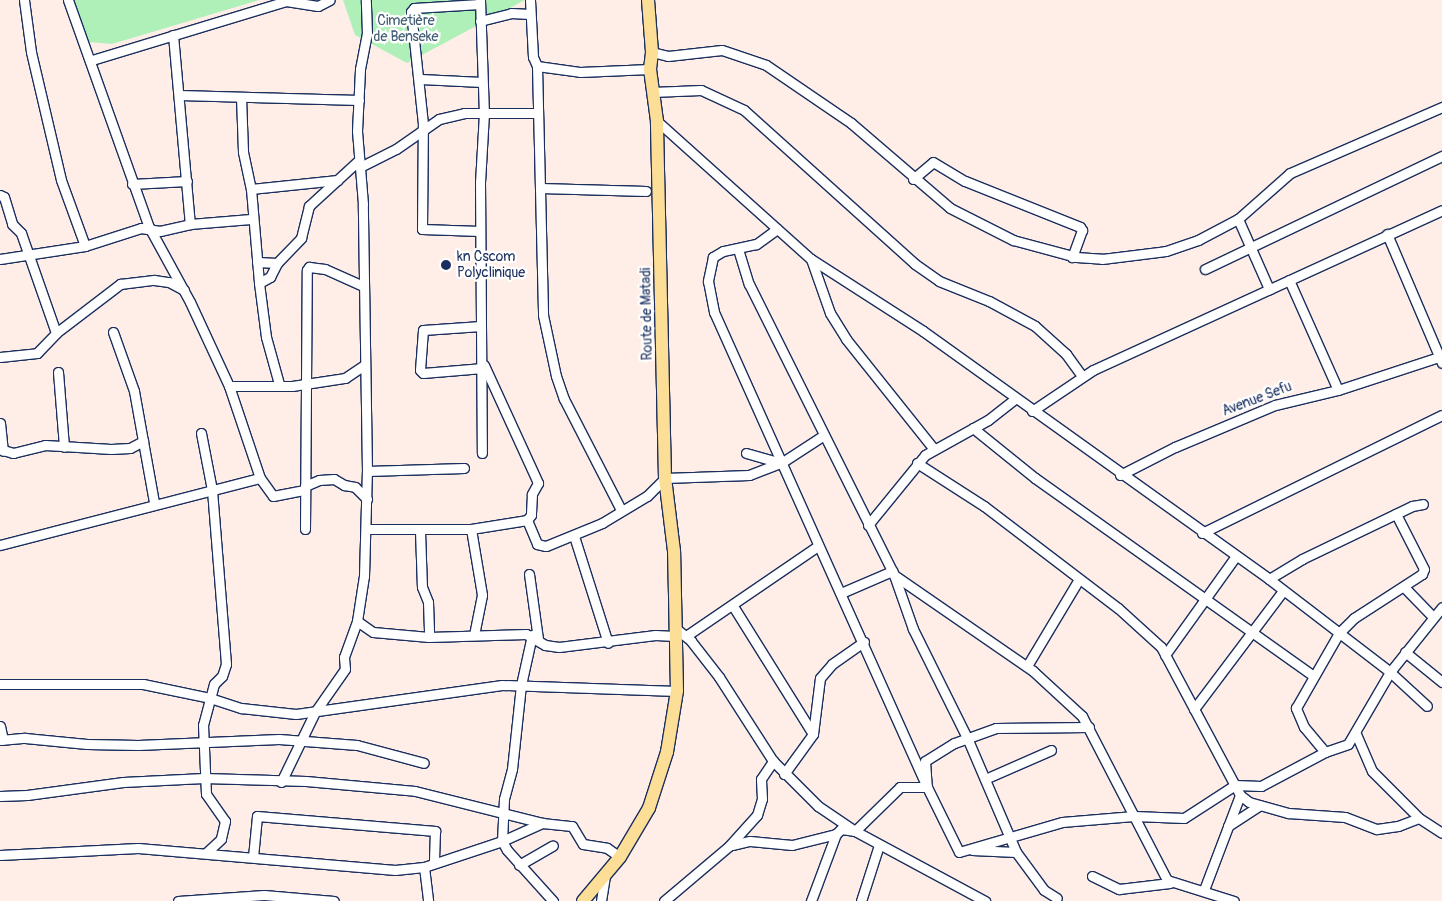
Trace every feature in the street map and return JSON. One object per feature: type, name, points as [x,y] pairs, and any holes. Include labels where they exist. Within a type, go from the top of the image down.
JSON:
[{"type":"highway","name":"Route de Matadi","points":[[583,901],[605,877],[638,831],[660,777],[667,752],[677,691],[678,633],[674,551],[665,478],[657,121],[650,70],[652,52],[648,0]]},
{"type":"street","points":[[24,0],[31,52],[61,180],[85,246]]},
{"type":"street","points":[[68,0],[92,60],[132,184],[149,227],[184,290],[230,386],[260,478],[273,496],[305,488],[319,480],[334,479],[344,485],[356,486],[367,499]]},
{"type":"street","points":[[92,60],[286,1],[318,6],[330,0]]},
{"type":"street","points":[[281,782],[315,712],[345,670],[344,657],[358,621],[364,576],[367,470],[363,366],[359,100],[361,62],[367,34],[366,0]]},
{"type":"street","points":[[530,0],[533,57],[537,66],[543,315],[556,376],[621,510]]},
{"type":"street","points":[[480,231],[423,231],[423,129],[420,79],[412,36],[411,12],[414,8],[480,2],[484,114],[480,231],[483,365],[482,453]]},
{"type":"street","points":[[480,21],[511,13],[530,14]]},
{"type":"street","points":[[173,35],[190,224]]},
{"type":"street","points":[[652,52],[668,56],[722,50],[766,65],[851,123],[913,179],[950,208],[1031,247],[1072,257],[1102,259],[1166,251],[1198,240],[1238,219],[1290,173],[1442,107]]},
{"type":"street","points":[[537,66],[580,72],[650,70]]},
{"type":"street","points":[[420,79],[482,82]]},
{"type":"street","points":[[652,92],[701,90],[744,110],[915,264],[939,281],[989,301],[1035,326],[1066,354],[1082,376]]},
{"type":"street","points":[[179,95],[359,100]]},
{"type":"street","points":[[241,97],[243,152],[251,189],[251,219],[266,337],[279,384]]},
{"type":"street","points":[[259,283],[270,277],[277,262],[304,232],[309,206],[359,164],[396,150],[423,129],[446,117],[464,113],[538,113]]},
{"type":"street","points":[[657,121],[810,258],[923,331],[1120,475],[1269,579],[1390,672],[1427,706]]},
{"type":"street","points":[[1205,269],[1442,156]]},
{"type":"street","points":[[913,179],[933,162],[965,180],[1080,227],[1082,230],[1072,257]]},
{"type":"street","points":[[251,189],[338,180]]},
{"type":"street","points":[[132,184],[187,181]]},
{"type":"street","points":[[540,188],[646,191]]},
{"type":"street","points":[[0,195],[4,197],[12,224],[21,233],[56,332]]},
{"type":"street","points":[[1032,411],[1082,376],[1269,288],[1442,210]]},
{"type":"street","points":[[0,259],[29,253],[85,246],[149,227],[160,231],[190,224],[251,219]]},
{"type":"street","points":[[1238,219],[1269,288]]},
{"type":"street","points":[[777,229],[756,244],[723,251],[713,257],[709,290],[726,343],[818,546],[864,642],[927,787],[959,852],[1062,822],[1134,816],[1184,818],[1235,785],[1261,786],[1325,752],[1348,744],[1356,734],[1390,672],[1442,607]]},
{"type":"street","points":[[1387,234],[1441,360]]},
{"type":"street","points":[[738,249],[743,271],[893,573],[913,629],[968,740],[1016,852],[1044,890],[1058,898]]},
{"type":"street","points":[[810,258],[830,313],[846,339],[933,448]]},
{"type":"street","points":[[257,262],[277,262]]},
{"type":"street","points":[[305,529],[307,382],[305,288],[308,268],[331,271],[363,286]]},
{"type":"street","points":[[0,357],[37,352],[56,332],[120,284],[154,280],[169,282],[184,290]]},
{"type":"street","points":[[1289,280],[1338,390]]},
{"type":"street","points":[[481,326],[423,330],[420,370],[423,373],[483,365]]},
{"type":"street","points":[[113,332],[134,391],[154,502]]},
{"type":"street","name":"Avenue Sefu","points":[[1120,475],[1175,447],[1275,405],[1338,390],[1441,360]]},
{"type":"street","points":[[483,365],[538,483],[532,494],[531,515],[528,520]]},
{"type":"street","points":[[230,386],[279,384],[292,386],[307,382],[350,377],[363,366]]},
{"type":"street","points":[[58,372],[64,447]]},
{"type":"street","points":[[868,525],[917,463],[933,448],[973,428],[1015,399]]},
{"type":"street","points":[[1202,533],[1442,414]]},
{"type":"street","points":[[0,424],[1,450],[13,453],[45,444],[64,447],[130,448],[143,441]]},
{"type":"street","points":[[973,428],[1204,600],[1314,676]]},
{"type":"street","points":[[201,433],[212,490],[226,664],[210,698],[203,744],[206,794],[225,821],[222,839],[206,853]]},
{"type":"street","points":[[528,520],[540,545],[574,536],[647,496],[665,478],[741,477],[780,463],[824,435]]},
{"type":"street","points":[[746,453],[780,463]]},
{"type":"street","points":[[917,463],[984,506],[1140,626],[1165,655],[1220,763],[1240,795],[1260,805],[1304,816],[1345,817],[1377,829],[1398,826],[1419,818]]},
{"type":"street","points":[[367,470],[464,468]]},
{"type":"street","points":[[0,545],[154,502],[260,478]]},
{"type":"street","points":[[1269,579],[1302,559],[1396,514],[1423,504]]},
{"type":"street","points":[[1325,752],[1304,727],[1296,712],[1314,676],[1339,633],[1354,618],[1404,587],[1422,574],[1424,569],[1396,514]]},
{"type":"street","points":[[366,529],[420,531],[471,529],[528,520]]},
{"type":"street","points":[[471,529],[482,595],[474,635]]},
{"type":"street","points":[[420,531],[422,587],[428,602],[428,637]]},
{"type":"street","points":[[574,536],[608,643]]},
{"type":"street","points":[[358,621],[373,632],[428,637],[474,635],[535,637],[545,645],[559,647],[608,643],[678,633],[733,606],[818,546]]},
{"type":"street","points":[[1165,655],[1236,556]]},
{"type":"street","points":[[841,593],[893,573]]},
{"type":"street","points":[[893,573],[1028,666],[1082,716],[1170,883]]},
{"type":"street","points":[[528,574],[535,637],[521,685],[515,749],[503,813],[502,841],[520,865],[553,901]]},
{"type":"street","points":[[1028,666],[1078,579]]},
{"type":"street","points":[[1404,587],[1433,617]]},
{"type":"street","points":[[1194,710],[1254,634],[1283,591]]},
{"type":"street","points":[[733,606],[813,734]]},
{"type":"street","points":[[678,633],[719,677],[773,761],[818,806],[879,845],[985,901]]},
{"type":"street","points":[[784,774],[813,734],[820,678],[832,664],[864,642]]},
{"type":"street","points":[[1405,652],[1442,682]]},
{"type":"street","points":[[0,684],[143,684],[210,698],[242,708],[296,714],[521,685],[677,691]]},
{"type":"street","points":[[1074,728],[1082,716]]},
{"type":"street","points":[[0,726],[1,740],[25,738],[87,744],[203,744],[301,740],[357,745],[424,763]]},
{"type":"street","points":[[927,787],[925,761],[954,744],[996,728],[1089,727]]},
{"type":"street","points":[[1356,734],[1372,771],[1419,818],[1442,833]]},
{"type":"street","points":[[985,779],[1051,750]]},
{"type":"street","points":[[664,901],[729,846],[761,808],[761,779],[773,761]]},
{"type":"street","points":[[0,796],[27,795],[135,781],[204,778],[281,782],[306,781],[415,791],[542,823],[574,826],[584,844],[607,848],[620,857]]},
{"type":"street","points":[[855,831],[900,787],[927,787]]},
{"type":"street","points":[[1204,890],[1240,795]]},
{"type":"street","points":[[1228,826],[1260,805]]},
{"type":"street","points":[[253,857],[257,816],[435,831],[434,863]]},
{"type":"street","points":[[0,855],[138,848],[395,870],[424,867],[502,841],[542,823]]},
{"type":"street","points":[[811,901],[836,834],[841,829],[855,831]]},
{"type":"street","points":[[729,846],[750,841],[792,845],[836,834]]},
{"type":"street","points":[[868,901],[862,896],[879,845]]},
{"type":"street","points":[[520,865],[553,846]]},
{"type":"street","points":[[966,850],[1016,852]]},
{"type":"street","points":[[424,867],[428,901]]},
{"type":"street","points":[[1092,876],[1118,889],[1170,883],[1204,890],[1234,901]]},
{"type":"street","points":[[601,901],[605,877]]},
{"type":"street","points":[[178,901],[264,895],[334,901]]},
{"type":"green space","points":[[72,0],[259,0],[112,44],[89,42]]},
{"type":"green space","name":"Cimetière de Benseke","points":[[343,0],[525,0],[407,63],[355,35]]},
{"type":"place","name":"kn Cscom Polyclinique","points":[[446,265]]}]
